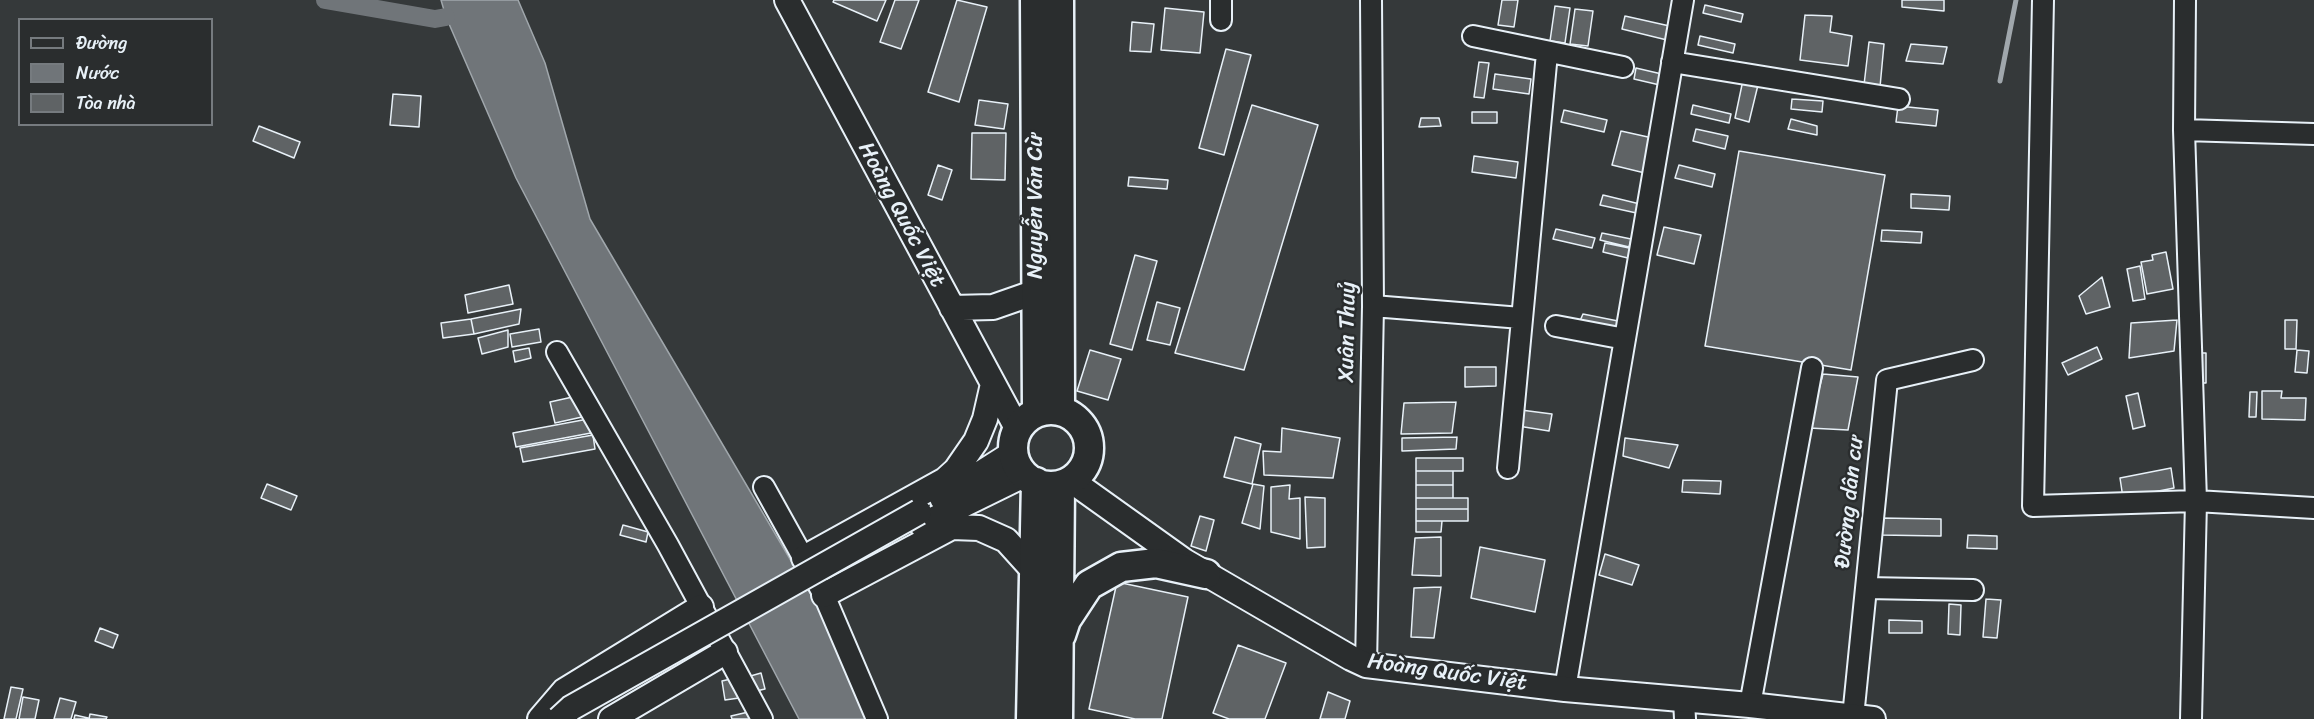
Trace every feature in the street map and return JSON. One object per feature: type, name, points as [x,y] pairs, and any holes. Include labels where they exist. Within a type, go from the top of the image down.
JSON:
[{"type":"main road","name":"Nguyễn Văn Cừ","points":[[1035,0],[1036,292],[1040,453],[1059,643],[1058,719]]},
{"type":"main road","name":"Nguyễn Văn Cừ","points":[[1031,719],[1034,571],[1059,0]]},
{"type":"main road","points":[[1059,643],[1066,620],[1089,585],[1121,567],[1156,563],[1206,574]]},
{"type":"street","name":"Hoàng Quốc Việt","points":[[787,0],[993,384],[1040,453],[1184,561],[1366,665],[1565,689],[1684,710],[1750,705],[1863,718]]},
{"type":"street","name":"Xuân Thuỷ","points":[[1366,665],[1373,306],[1371,0]]},
{"type":"street","points":[[1565,689],[1683,0]]},
{"type":"street","points":[[2043,0],[2033,506],[2196,501],[2314,508]]},
{"type":"street","points":[[2185,0],[2184,130],[2196,501],[2191,719]]},
{"type":"street","points":[[1473,36],[1623,67]]},
{"type":"street","points":[[1508,468],[1547,53]]},
{"type":"street","points":[[1672,62],[1899,99]]},
{"type":"street","points":[[2184,130],[2314,134]]},
{"type":"street","points":[[952,308],[993,307],[1036,292]]},
{"type":"street","points":[[1373,306],[1521,318]]},
{"type":"street","points":[[1556,326],[1624,339]]},
{"type":"street","points":[[557,352],[762,719]]},
{"type":"street","name":"Đường dân cư","points":[[1863,718],[1866,588],[1887,380],[1973,360]]},
{"type":"street","points":[[1750,705],[1812,368]]},
{"type":"street","points":[[804,558],[945,480],[956,470],[976,441],[985,419],[993,384]]},
{"type":"street","points":[[559,719],[570,708],[1040,453]]},
{"type":"street","points":[[764,487],[824,595],[877,719]]},
{"type":"street","points":[[579,719],[921,518]]},
{"type":"street","points":[[824,595],[952,527],[979,528],[1006,540],[1034,571]]},
{"type":"street","points":[[1866,588],[1973,590]]},
{"type":"street","points":[[540,719],[564,691],[701,607]]},
{"type":"street","points":[[611,719],[725,652]]},
{"type":"water","points":[[441,0],[518,0],[545,63],[590,219],[884,719],[799,719],[516,178],[446,17]]},
{"type":"building","points":[[834,0],[886,0],[877,21],[833,2]]},
{"type":"building","points":[[895,0],[919,0],[901,49],[880,42]]},
{"type":"building","points":[[957,0],[987,7],[959,102],[928,92]]},
{"type":"building","points":[[1502,0],[1518,0],[1514,27],[1498,25]]},
{"type":"building","points":[[1902,0],[1944,0],[1944,11],[1902,7]]},
{"type":"building","points":[[1705,5],[1743,14],[1741,22],[1703,13]]},
{"type":"building","points":[[1555,6],[1570,8],[1565,43],[1550,41]]},
{"type":"building","points":[[1165,8],[1204,12],[1200,53],[1161,50]]},
{"type":"building","points":[[1575,9],[1593,11],[1588,46],[1570,44]]},
{"type":"building","points":[[1805,15],[1832,16],[1830,32],[1852,36],[1848,66],[1800,60]]},
{"type":"building","points":[[1625,16],[1674,27],[1671,41],[1622,29]]},
{"type":"building","points":[[1132,22],[1154,24],[1151,52],[1130,51]]},
{"type":"building","points":[[1700,36],[1735,44],[1733,53],[1698,45]]},
{"type":"building","points":[[1869,42],[1884,44],[1880,87],[1864,85]]},
{"type":"building","points":[[1911,44],[1947,47],[1943,64],[1906,61]]},
{"type":"building","points":[[1226,49],[1251,55],[1224,155],[1199,148]]},
{"type":"building","points":[[1479,62],[1489,63],[1484,98],[1474,97]]},
{"type":"building","points":[[1636,68],[1666,75],[1664,86],[1634,79]]},
{"type":"building","points":[[1495,74],[1531,79],[1529,94],[1493,89]]},
{"type":"building","points":[[1743,80],[1758,85],[1749,122],[1735,118]]},
{"type":"building","points":[[393,94],[421,96],[419,127],[390,125]]},
{"type":"building","points":[[1792,99],[1823,101],[1822,112],[1791,109]]},
{"type":"building","points":[[979,100],[1008,104],[1004,129],[975,125]]},
{"type":"building","points":[[1252,105],[1318,125],[1244,370],[1175,353]]},
{"type":"building","points":[[1693,105],[1731,114],[1729,123],[1691,114]]},
{"type":"building","points":[[1898,106],[1938,110],[1936,126],[1896,122]]},
{"type":"building","points":[[1564,110],[1607,120],[1604,132],[1561,122]]},
{"type":"building","points":[[1472,112],[1497,112],[1497,123],[1472,123]]},
{"type":"building","points":[[1421,118],[1439,118],[1441,126],[1419,127]]},
{"type":"building","points":[[1791,119],[1817,126],[1817,135],[1788,129]]},
{"type":"building","points":[[259,126],[300,142],[294,158],[253,141]]},
{"type":"building","points":[[1696,129],[1728,136],[1725,149],[1693,141]]},
{"type":"building","points":[[1621,131],[1657,139],[1649,174],[1612,165]]},
{"type":"building","points":[[972,133],[1006,133],[1005,180],[971,179]]},
{"type":"building","points":[[1739,151],[1885,175],[1851,370],[1705,346]]},
{"type":"building","points":[[1474,156],[1518,162],[1516,178],[1472,172]]},
{"type":"building","points":[[938,165],[952,170],[942,200],[928,195]]},
{"type":"building","points":[[1679,165],[1715,174],[1712,187],[1675,178]]},
{"type":"building","points":[[1129,177],[1168,180],[1167,189],[1128,186]]},
{"type":"building","points":[[1911,194],[1950,196],[1949,210],[1911,208]]},
{"type":"building","points":[[1603,195],[1644,205],[1641,214],[1600,205]]},
{"type":"building","points":[[1664,227],[1701,235],[1694,264],[1657,255]]},
{"type":"building","points":[[1556,229],[1595,238],[1592,248],[1553,239]]},
{"type":"building","points":[[1882,230],[1922,232],[1921,243],[1881,241]]},
{"type":"building","points":[[1602,233],[1631,239],[1629,247],[1600,240]]},
{"type":"building","points":[[1605,243],[1634,249],[1632,259],[1603,252]]},
{"type":"building","points":[[2166,252],[2173,289],[2147,294],[2141,262],[2153,260],[2152,255]]},
{"type":"building","points":[[1135,255],[1157,261],[1132,350],[1110,344]]},
{"type":"building","points":[[2140,266],[2145,299],[2133,301],[2127,269]]},
{"type":"building","points":[[2102,277],[2110,307],[2086,314],[2079,296]]},
{"type":"building","points":[[509,285],[513,304],[468,313],[465,295]]},
{"type":"building","points":[[1157,302],[1180,308],[1170,345],[1147,340]]},
{"type":"building","points":[[521,309],[519,324],[474,334],[471,319]]},
{"type":"building","points":[[1583,314],[1618,321],[1618,332],[1579,323]]},
{"type":"building","points":[[471,319],[474,334],[443,338],[441,323]]},
{"type":"building","points":[[2177,320],[2174,351],[2129,358],[2131,323]]},
{"type":"building","points":[[2285,320],[2297,320],[2296,349],[2285,349]]},
{"type":"building","points":[[539,329],[541,342],[512,347],[510,334]]},
{"type":"building","points":[[508,330],[508,347],[482,354],[478,338]]},
{"type":"building","points":[[2097,347],[2102,359],[2068,375],[2062,363]]},
{"type":"building","points":[[529,348],[531,358],[515,362],[513,351]]},
{"type":"building","points":[[1090,350],[1121,359],[1108,400],[1077,391]]},
{"type":"building","points":[[2297,350],[2309,351],[2307,373],[2295,372]]},
{"type":"building","points":[[2192,353],[2206,353],[2206,383],[2192,383]]},
{"type":"building","points":[[1465,367],[1496,367],[1496,386],[1465,387]]},
{"type":"building","points":[[1823,374],[1858,377],[1848,430],[1809,428]]},
{"type":"building","points":[[2262,391],[2282,391],[2281,398],[2306,398],[2305,420],[2262,419]]},
{"type":"building","points":[[2250,392],[2257,392],[2256,417],[2249,417]]},
{"type":"building","points":[[2138,393],[2145,426],[2133,429],[2126,396]]},
{"type":"building","points":[[577,396],[582,417],[555,423],[550,402]]},
{"type":"building","points":[[1456,402],[1452,433],[1401,434],[1404,403]]},
{"type":"building","points":[[1521,410],[1552,414],[1549,431],[1518,426]]},
{"type":"building","points":[[588,419],[591,433],[516,447],[513,433]]},
{"type":"building","points":[[1282,428],[1340,438],[1333,478],[1264,475],[1263,451],[1281,452]]},
{"type":"building","points":[[593,435],[595,449],[523,462],[520,448]]},
{"type":"building","points":[[1235,437],[1261,444],[1252,484],[1224,477]]},
{"type":"building","points":[[1457,437],[1456,449],[1402,451],[1402,438]]},
{"type":"building","points":[[1625,438],[1678,445],[1669,468],[1623,456]]},
{"type":"building","points":[[1416,458],[1463,458],[1463,471],[1416,471]]},
{"type":"building","points":[[2171,468],[2174,488],[2123,498],[2120,478]]},
{"type":"building","points":[[1416,471],[1453,471],[1453,485],[1416,485]]},
{"type":"building","points":[[1683,480],[1721,481],[1720,494],[1682,492]]},
{"type":"building","points":[[267,484],[297,496],[291,510],[261,498]]},
{"type":"building","points":[[1253,484],[1264,486],[1260,529],[1242,523]]},
{"type":"building","points":[[1290,485],[1289,499],[1300,498],[1300,539],[1271,532],[1271,487]]},
{"type":"building","points":[[1416,485],[1453,485],[1453,498],[1416,498]]},
{"type":"building","points":[[1305,497],[1325,498],[1325,547],[1307,548]]},
{"type":"building","points":[[1416,498],[1468,498],[1468,509],[1416,509]]},
{"type":"building","points":[[1416,509],[1468,509],[1468,521],[1416,521]]},
{"type":"building","points":[[1200,516],[1214,520],[1206,551],[1191,546]]},
{"type":"building","points":[[1880,518],[1941,519],[1941,536],[1880,535]]},
{"type":"building","points":[[1416,521],[1442,521],[1441,532],[1416,532]]},
{"type":"building","points":[[623,525],[648,532],[646,542],[620,535]]},
{"type":"building","points":[[1968,535],[1997,536],[1997,549],[1967,548]]},
{"type":"building","points":[[1441,537],[1441,576],[1412,575],[1415,538]]},
{"type":"building","points":[[1480,547],[1545,560],[1535,612],[1471,598]]},
{"type":"building","points":[[1605,554],[1639,565],[1632,585],[1599,575]]},
{"type":"building","points":[[1117,582],[1188,597],[1162,719],[1135,719],[1089,709]]},
{"type":"building","points":[[1441,587],[1434,638],[1411,637],[1414,588]]},
{"type":"building","points":[[1986,599],[2001,600],[1997,638],[1983,637]]},
{"type":"building","points":[[1949,604],[1961,605],[1960,635],[1948,634]]},
{"type":"building","points":[[1889,620],[1922,621],[1922,633],[1889,633]]},
{"type":"building","points":[[100,628],[118,635],[113,648],[95,641]]},
{"type":"building","points":[[1238,645],[1286,663],[1265,719],[1229,719],[1213,713]]},
{"type":"building","points":[[761,673],[765,689],[743,694],[740,679]]},
{"type":"building","points":[[735,678],[739,698],[725,700],[722,681]]},
{"type":"building","points":[[11,687],[23,689],[16,719],[4,719]]},
{"type":"building","points":[[1328,692],[1350,701],[1345,719],[1320,719]]},
{"type":"building","points":[[23,697],[39,700],[35,719],[19,719]]},
{"type":"building","points":[[60,698],[76,702],[71,719],[54,719]]},
{"type":"building","points":[[757,710],[759,719],[732,719],[731,716]]},
{"type":"building","points":[[90,714],[107,717],[106,719],[89,719]]},
{"type":"building","points":[[75,715],[88,718],[88,719],[74,719]]},
{"type":"waterway","points":[[325,0],[435,19],[446,17]]},
{"type":"waterway","points":[[2000,81],[2016,0]]}]
